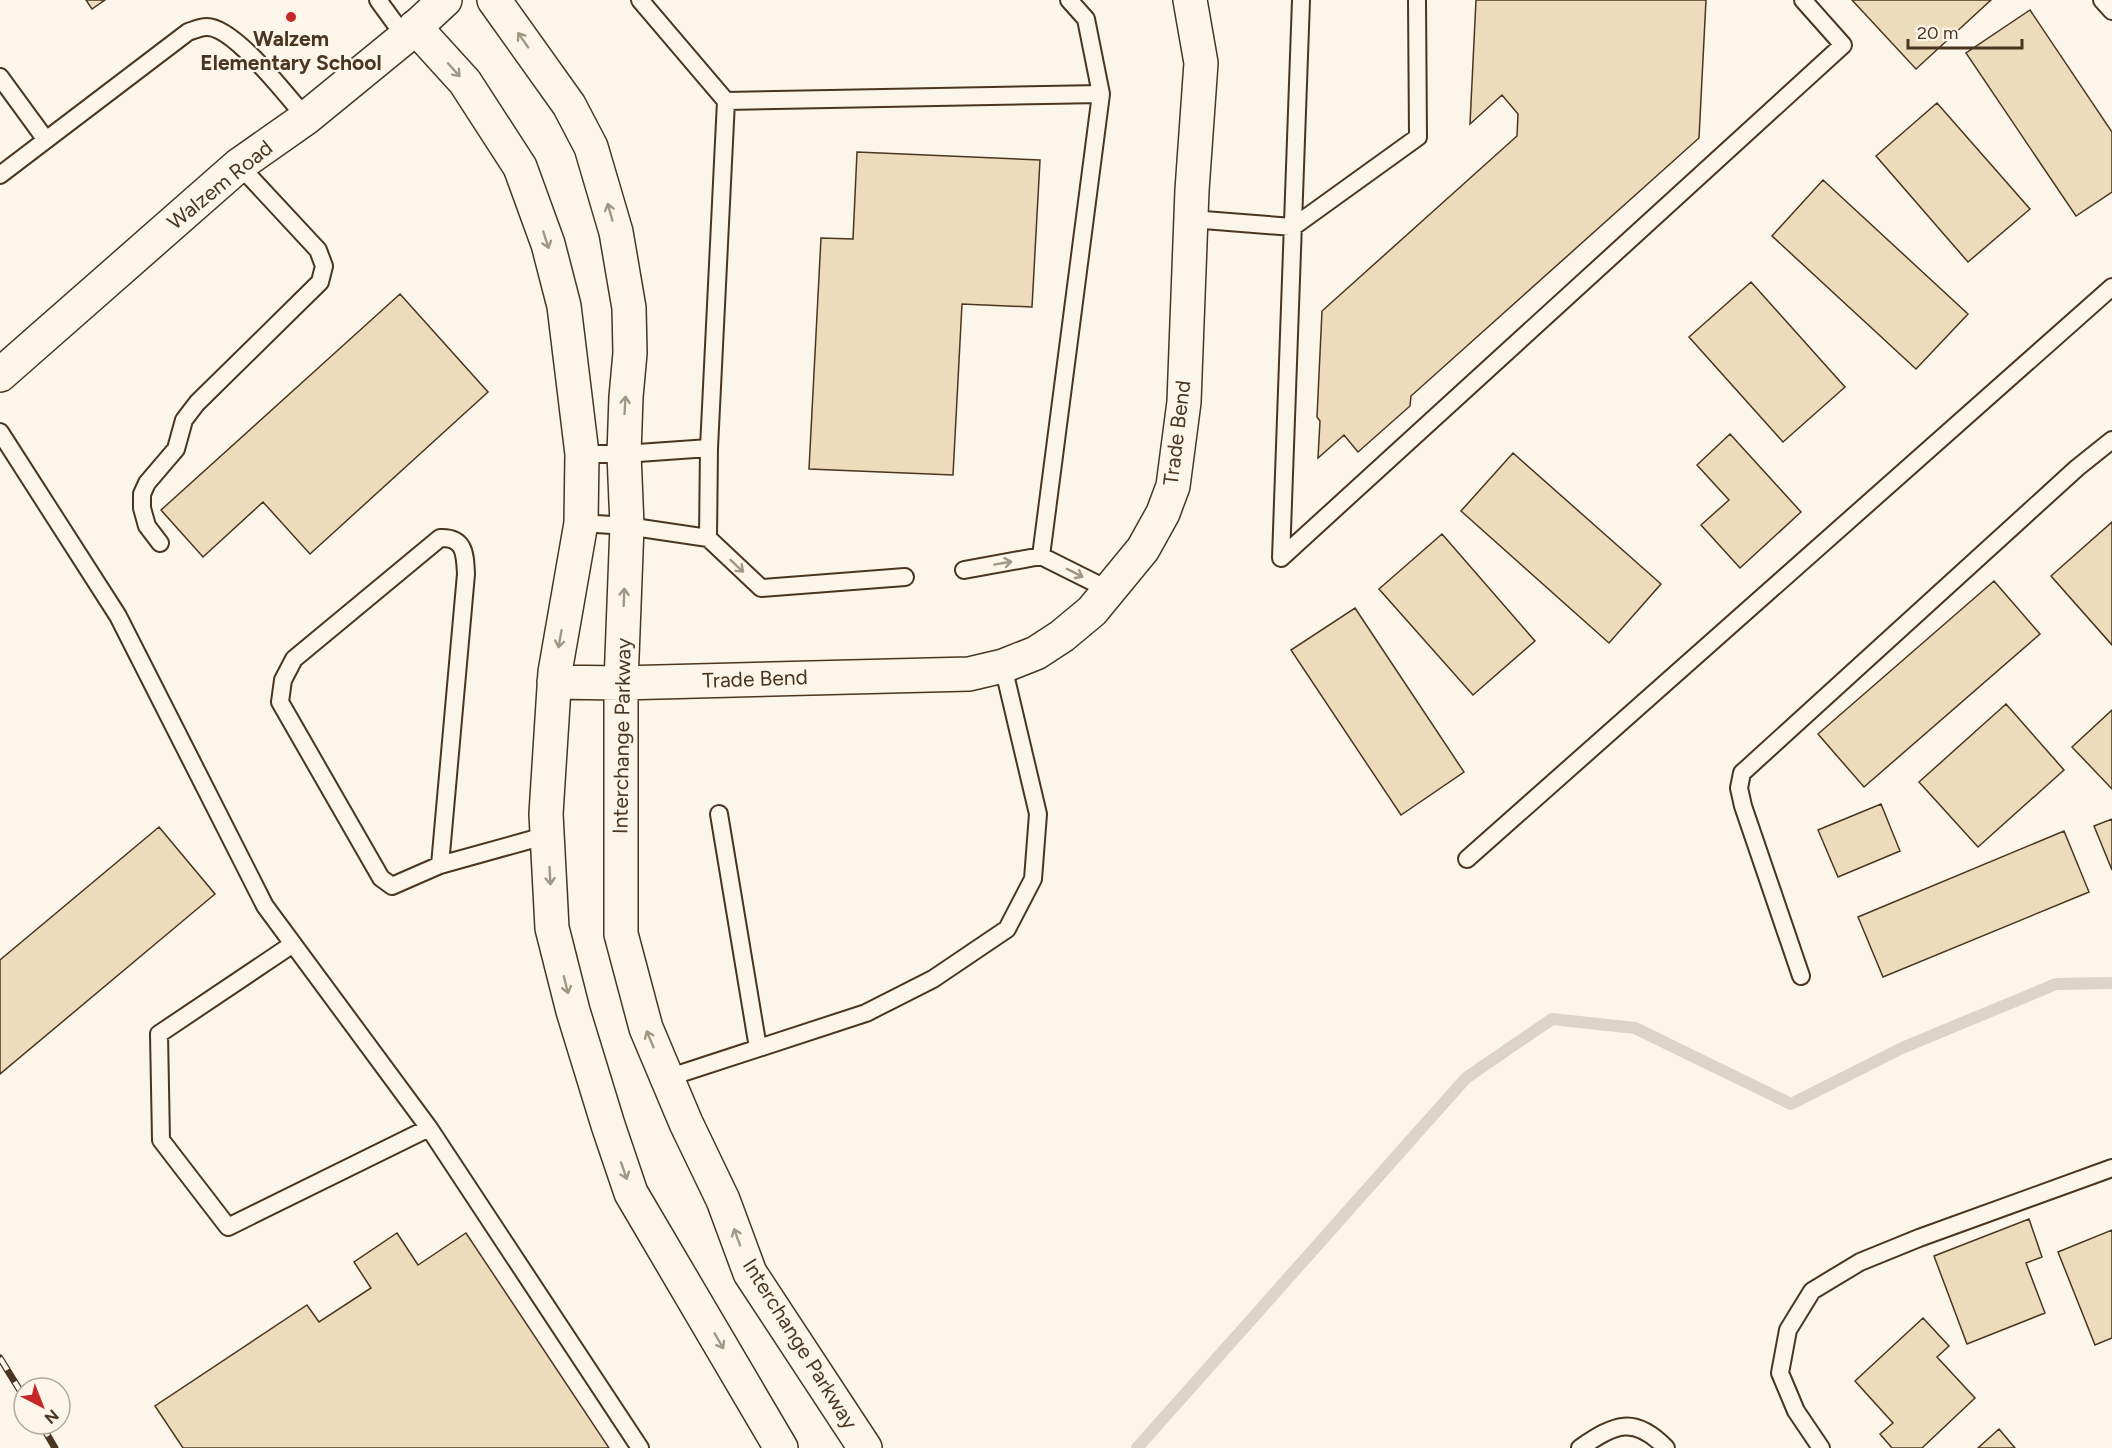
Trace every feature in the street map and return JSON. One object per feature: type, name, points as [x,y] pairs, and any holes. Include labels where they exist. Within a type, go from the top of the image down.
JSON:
[{"type":"street","name":"Walzem Road","points":[[5,361],[239,165],[306,118],[445,0]]},
{"type":"street","name":"Interchange Parkway","points":[[494,0],[568,105],[591,147],[616,232],[629,308],[630,353],[624,454],[627,526],[621,683],[621,934],[646,1028],[723,1200],[750,1273],[865,1448]]},
{"type":"street","name":"Trade Bend","points":[[554,682],[621,683],[969,674],[1003,666],[1036,653],[1062,636],[1092,610],[1143,549],[1163,513],[1173,486],[1184,402],[1191,219],[1201,63],[1190,0]]},
{"type":"street","points":[[410,32],[465,82],[520,167],[548,244],[564,306],[575,381],[582,454],[581,523],[554,682],[546,814],[552,928],[573,1011],[631,1193],[781,1448]]},
{"type":"lane","points":[[378,0],[410,32]]},
{"type":"lane","points":[[640,0],[726,101],[709,448],[708,538]]},
{"type":"lane","points":[[1041,556],[1101,94],[1086,19],[1069,0]]},
{"type":"lane","points":[[1302,0],[1281,558],[1842,45],[1803,0]]},
{"type":"lane","points":[[1191,219],[1293,228],[1419,137],[1416,0]]},
{"type":"lane","points":[[2102,0],[2112,11]]},
{"type":"lane","points":[[0,176],[188,32],[207,26],[227,34],[247,51],[306,118]]},
{"type":"lane","points":[[0,77],[46,140]]},
{"type":"lane","points":[[726,101],[1101,94]]},
{"type":"lane","points":[[160,543],[147,526],[142,508],[142,494],[147,483],[176,449],[184,420],[197,403],[320,282],[324,267],[318,250],[239,165]]},
{"type":"lane","points":[[1467,860],[2112,286]]},
{"type":"lane","points":[[0,432],[118,616],[265,906],[429,1128],[640,1448]]},
{"type":"lane","points":[[1801,976],[1743,806],[1739,788],[1742,773],[2077,468],[2112,440]]},
{"type":"lane","points":[[582,454],[624,454],[709,448]]},
{"type":"lane","points":[[581,523],[627,526],[708,538],[761,588],[905,577]]},
{"type":"lane","points":[[440,865],[466,574],[465,558],[460,544],[451,538],[440,538],[294,659],[283,680],[280,702],[381,878],[392,886],[440,865],[548,835]]},
{"type":"lane","points":[[964,570],[1041,556],[1109,590]]},
{"type":"lane","points":[[667,1078],[866,1013],[933,980],[1007,929],[1033,879],[1038,814],[1003,666]]},
{"type":"lane","points":[[719,814],[758,1048]]},
{"type":"lane","points":[[293,944],[159,1034],[160,1140],[228,1227],[429,1128]]},
{"type":"lane","points":[[1821,1448],[1796,1411],[1780,1373],[1788,1330],[1812,1291],[1860,1262],[1919,1238],[2112,1168]]},
{"type":"lane","points":[[1580,1448],[1598,1436],[1633,1425],[1653,1435],[1666,1448]]},
{"type":"building","points":[[86,0],[105,0],[92,9]]},
{"type":"building","points":[[1476,0],[1706,0],[1699,138],[1411,396],[1410,406],[1358,452],[1344,435],[1318,458],[1320,421],[1317,417],[1322,311],[1517,136],[1518,114],[1502,95],[1470,124]]},
{"type":"building","points":[[1852,0],[1991,0],[1916,69]]},
{"type":"building","points":[[2030,10],[2112,132],[2112,192],[2076,216],[1966,53]]},
{"type":"building","points":[[1937,103],[2030,209],[1968,262],[1876,156]]},
{"type":"building","points":[[857,152],[1040,160],[1032,307],[962,304],[953,475],[809,469],[821,238],[853,239]]},
{"type":"building","points":[[1823,180],[1968,314],[1916,369],[1772,236]]},
{"type":"building","points":[[1751,282],[1845,387],[1783,442],[1689,337]]},
{"type":"building","points":[[400,294],[488,392],[310,554],[263,502],[203,557],[161,510]]},
{"type":"building","points":[[1730,434],[1801,512],[1740,568],[1701,525],[1729,500],[1697,465]]},
{"type":"building","points":[[1513,453],[1661,584],[1609,643],[1461,511]]},
{"type":"building","points":[[2112,522],[2112,645],[2051,576]]},
{"type":"building","points":[[1442,534],[1535,641],[1473,695],[1379,589]]},
{"type":"building","points":[[1994,581],[2040,634],[1864,787],[1818,734]]},
{"type":"building","points":[[1355,608],[1464,772],[1401,815],[1291,650]]},
{"type":"building","points":[[2006,704],[2064,770],[1978,847],[1919,782]]},
{"type":"building","points":[[2112,710],[2112,789],[2072,747]]},
{"type":"building","points":[[1881,804],[1900,851],[1838,877],[1818,830]]},
{"type":"building","points":[[2112,819],[2112,870],[2094,826]]},
{"type":"building","points":[[159,827],[215,894],[0,1074],[0,960]]},
{"type":"building","points":[[2064,831],[2089,892],[1883,977],[1858,917]]},
{"type":"building","points":[[2029,1219],[2042,1257],[2026,1263],[2045,1313],[1967,1344],[1934,1256]]},
{"type":"building","points":[[2112,1230],[2112,1338],[2095,1345],[2058,1252]]},
{"type":"building","points":[[397,1233],[418,1265],[466,1233],[609,1448],[183,1448],[155,1406],[307,1305],[319,1322],[371,1288],[354,1262]]},
{"type":"building","points":[[1923,1318],[1949,1346],[1937,1357],[1975,1398],[1922,1448],[1892,1448],[1880,1434],[1893,1423],[1855,1381]]},
{"type":"building","points":[[1999,1429],[2015,1448],[1978,1448]]},
{"type":"waterway","points":[[1137,1448],[1466,1078],[1552,1019],[1635,1028],[1791,1104],[1902,1048],[2056,984],[2112,983]]},
{"type":"railway","points":[[0,1358],[12,1378]]},
{"type":"railway","points":[[48,1436],[55,1448]]},
{"type":"place","name":"Walzem Elementary School","points":[[291,17]]}]
